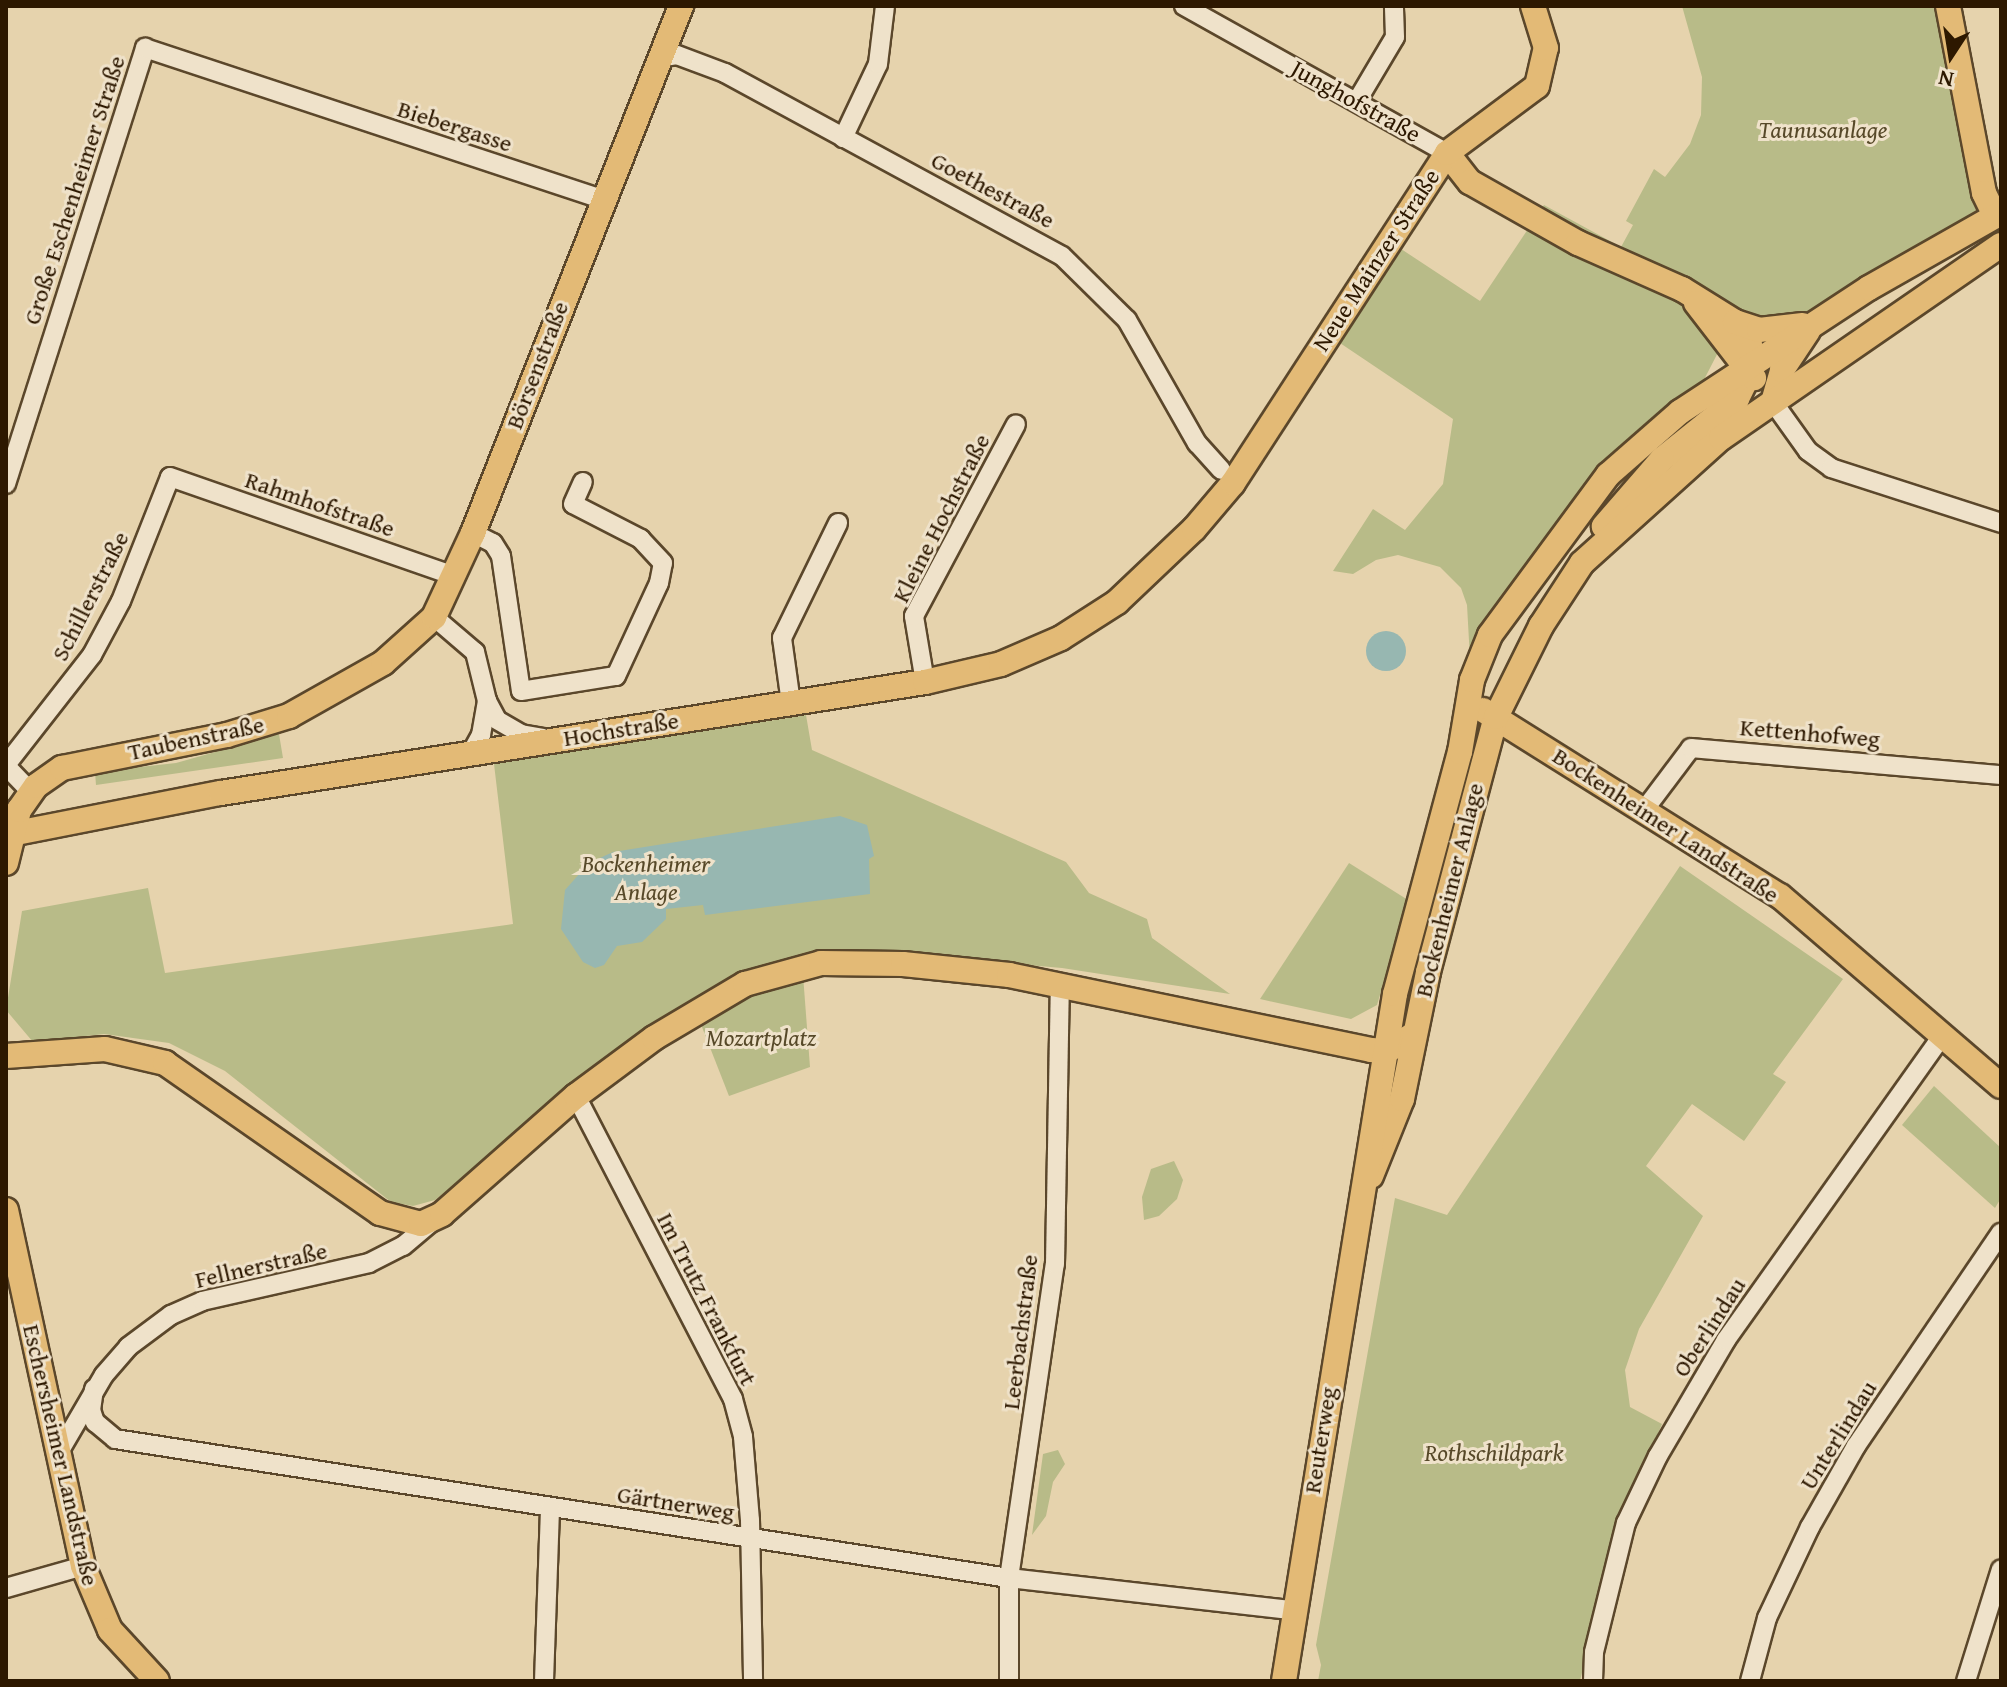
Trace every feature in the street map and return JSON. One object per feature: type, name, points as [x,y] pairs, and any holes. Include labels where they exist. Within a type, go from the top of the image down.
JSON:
[{"type":"main road","name":"Börsenstraße","points":[[455,576],[681,6]]},
{"type":"main road","name":"Neue Mainzer Straße","points":[[1194,529],[1233,483],[1447,153],[1537,86],[1546,48],[1533,6]]},
{"type":"main road","points":[[1948,6],[1984,193],[1999,216]]},
{"type":"main road","name":"Junghofstraße","points":[[1447,153],[1483,190],[1578,243],[1690,294],[1725,325],[1749,367]]},
{"type":"main road","points":[[1977,154],[2001,174]]},
{"type":"main road","points":[[1959,272],[1999,216]]},
{"type":"main road","points":[[1469,701],[1490,635],[1549,550],[1608,475],[1713,388],[1814,323],[1999,216]]},
{"type":"main road","points":[[1593,550],[1701,454],[1784,388],[2001,245]]},
{"type":"main road","points":[[1713,388],[1725,325],[1759,330],[1814,323]]},
{"type":"main road","points":[[1784,388],[1814,323]]},
{"type":"main road","points":[[1749,367],[1784,388]]},
{"type":"main road","points":[[1496,717],[1541,626],[1593,550],[1608,518],[1662,459],[1737,399],[1749,367]]},
{"type":"main road","name":"Hochstraße","points":[[9,835],[221,793],[925,682],[1001,664],[1061,638],[1117,602],[1194,529]]},
{"type":"main road","name":"Taubenstraße","points":[[6,863],[9,835],[19,810],[31,792],[62,768],[90,759],[227,735],[289,716],[383,663],[434,617],[455,576]]},
{"type":"main road","name":"Bockenheimer Landstraße","points":[[1469,701],[1780,896],[2001,1086]]},
{"type":"main road","name":"Bockenheimer Anlage","points":[[1387,1051],[1395,994],[1463,740],[1469,701]]},
{"type":"main road","name":"Bockenheimer Anlage","points":[[1414,1034],[1496,717]]},
{"type":"main road","points":[[6,1056],[91,1048],[156,1060],[199,1082],[380,1213],[412,1224],[433,1221],[576,1096],[654,1038],[745,984],[808,966],[903,964],[1009,975],[1387,1051],[1414,1034]]},
{"type":"main road","name":"Reuterweg","points":[[1360,1200],[1402,1099],[1414,1034]]},
{"type":"main road","name":"Reuterweg","points":[[1284,1681],[1292,1610],[1387,1051]]},
{"type":"main road","name":"Eschersheimer Landstraße","points":[[6,1210],[83,1566],[110,1630],[157,1681]]},
{"type":"street","points":[[843,138],[878,64],[885,6]]},
{"type":"street","points":[[1357,101],[1395,37],[1394,6]]},
{"type":"street","name":"Junghofstraße","points":[[1186,7],[1447,153]]},
{"type":"street","name":"Biebergasse","points":[[145,48],[602,199]]},
{"type":"street","name":"Große Eschenheimer Straße","points":[[6,484],[145,48]]},
{"type":"street","name":"Goethestraße","points":[[658,58],[677,55],[725,73],[1037,239],[1081,272],[1127,320],[1197,443],[1221,470]]},
{"type":"street","points":[[1784,388],[1808,451],[1831,468],[2001,523]]},
{"type":"street","name":"Kleine Hochstraße","points":[[925,682],[914,616],[1016,424]]},
{"type":"street","name":"Rahmhofstraße","points":[[170,477],[455,576]]},
{"type":"street","name":"Schillerstraße","points":[[31,792],[6,766],[92,655],[121,601],[170,477]]},
{"type":"street","points":[[473,533],[493,543],[501,556],[521,691],[616,676],[659,583],[663,563],[641,539],[573,504],[583,482]]},
{"type":"street","points":[[791,703],[782,638],[838,523]]},
{"type":"street","points":[[434,617],[475,652],[487,701],[497,720],[512,730],[556,739]]},
{"type":"street","points":[[471,753],[481,735],[487,701]]},
{"type":"street","name":"Kettenhofweg","points":[[1645,809],[1691,748],[2001,775]]},
{"type":"street","name":"Leerbachstraße","points":[[1009,1681],[1009,1578],[1055,1264],[1060,987]]},
{"type":"street","name":"Oberlindau","points":[[1593,1681],[1594,1652],[1626,1523],[1658,1456],[1726,1340],[1943,1035]]},
{"type":"street","name":"Im Trutz Frankfurt","points":[[576,1096],[733,1399],[743,1437],[750,1538],[753,1681]]},
{"type":"street","name":"Fellnerstraße","points":[[59,1452],[94,1389],[128,1347],[171,1315],[202,1301],[369,1263],[403,1246],[433,1221]]},
{"type":"street","name":"Unterlindau","points":[[1750,1681],[1767,1618],[1810,1527],[1856,1446],[2001,1233]]},
{"type":"street","name":"Gärtnerweg","points":[[94,1389],[91,1410],[95,1422],[115,1439],[1009,1578],[1292,1610]]},
{"type":"street","points":[[544,1681],[550,1508]]},
{"type":"street","points":[[6,1588],[83,1566]]},
{"type":"street","points":[[1966,1681],[2001,1569]]},
{"type":"green space","name":"Taunusanlage","points":[[1682,6],[1937,6],[1978,213],[1814,323],[1728,333],[1692,403],[1608,475],[1470,659],[1467,605],[1461,588],[1440,567],[1398,555],[1376,560],[1353,574],[1333,571],[1373,509],[1405,530],[1443,484],[1453,419],[1334,339],[1392,243],[1480,301],[1544,205],[1621,247],[1633,225],[1626,221],[1654,169],[1665,177],[1690,144],[1701,115],[1702,77]]},
{"type":"green space","name":"Bockenheimer Anlage","points":[[806,715],[812,750],[1066,862],[1089,893],[1147,919],[1152,938],[1230,994],[1062,968],[905,954],[818,956],[573,1091],[435,1200],[413,1206],[391,1202],[225,1071],[169,1043],[104,1034],[33,1042],[6,1010],[22,911],[148,888],[165,973],[513,924],[494,764]]},
{"type":"green space","points":[[279,734],[283,758],[96,785],[95,772],[176,763]]},
{"type":"green space","points":[[1349,863],[1408,900],[1377,1005],[1351,1019],[1260,999]]},
{"type":"green space","name":"Rothschildpark","points":[[1680,866],[1843,979],[1773,1074],[1786,1082],[1744,1141],[1692,1104],[1646,1166],[1703,1216],[1639,1329],[1625,1370],[1630,1407],[1662,1424],[1616,1532],[1580,1681],[1318,1681],[1321,1665],[1316,1645],[1395,1198],[1447,1215]]},
{"type":"green space","name":"Mozartplatz","points":[[803,975],[810,1067],[729,1096],[700,1022],[748,994]]},
{"type":"green space","points":[[1934,1086],[2001,1148],[2001,1198],[1995,1208],[1902,1125]]},
{"type":"green space","points":[[1174,1161],[1183,1180],[1177,1199],[1159,1216],[1144,1220],[1142,1197],[1151,1169]]},
{"type":"green space","points":[[1058,1450],[1065,1464],[1053,1482],[1046,1516],[1032,1535],[1043,1454]]},
{"type":"water","points":[[1386,631],[1400,637],[1406,651],[1400,665],[1386,671],[1372,665],[1366,651],[1372,637]]},
{"type":"water","points":[[840,816],[867,825],[874,856],[869,859],[870,894],[705,915],[703,905],[666,909],[666,919],[642,942],[617,946],[604,965],[595,968],[583,962],[561,929],[565,890],[589,863],[613,852]]}]
